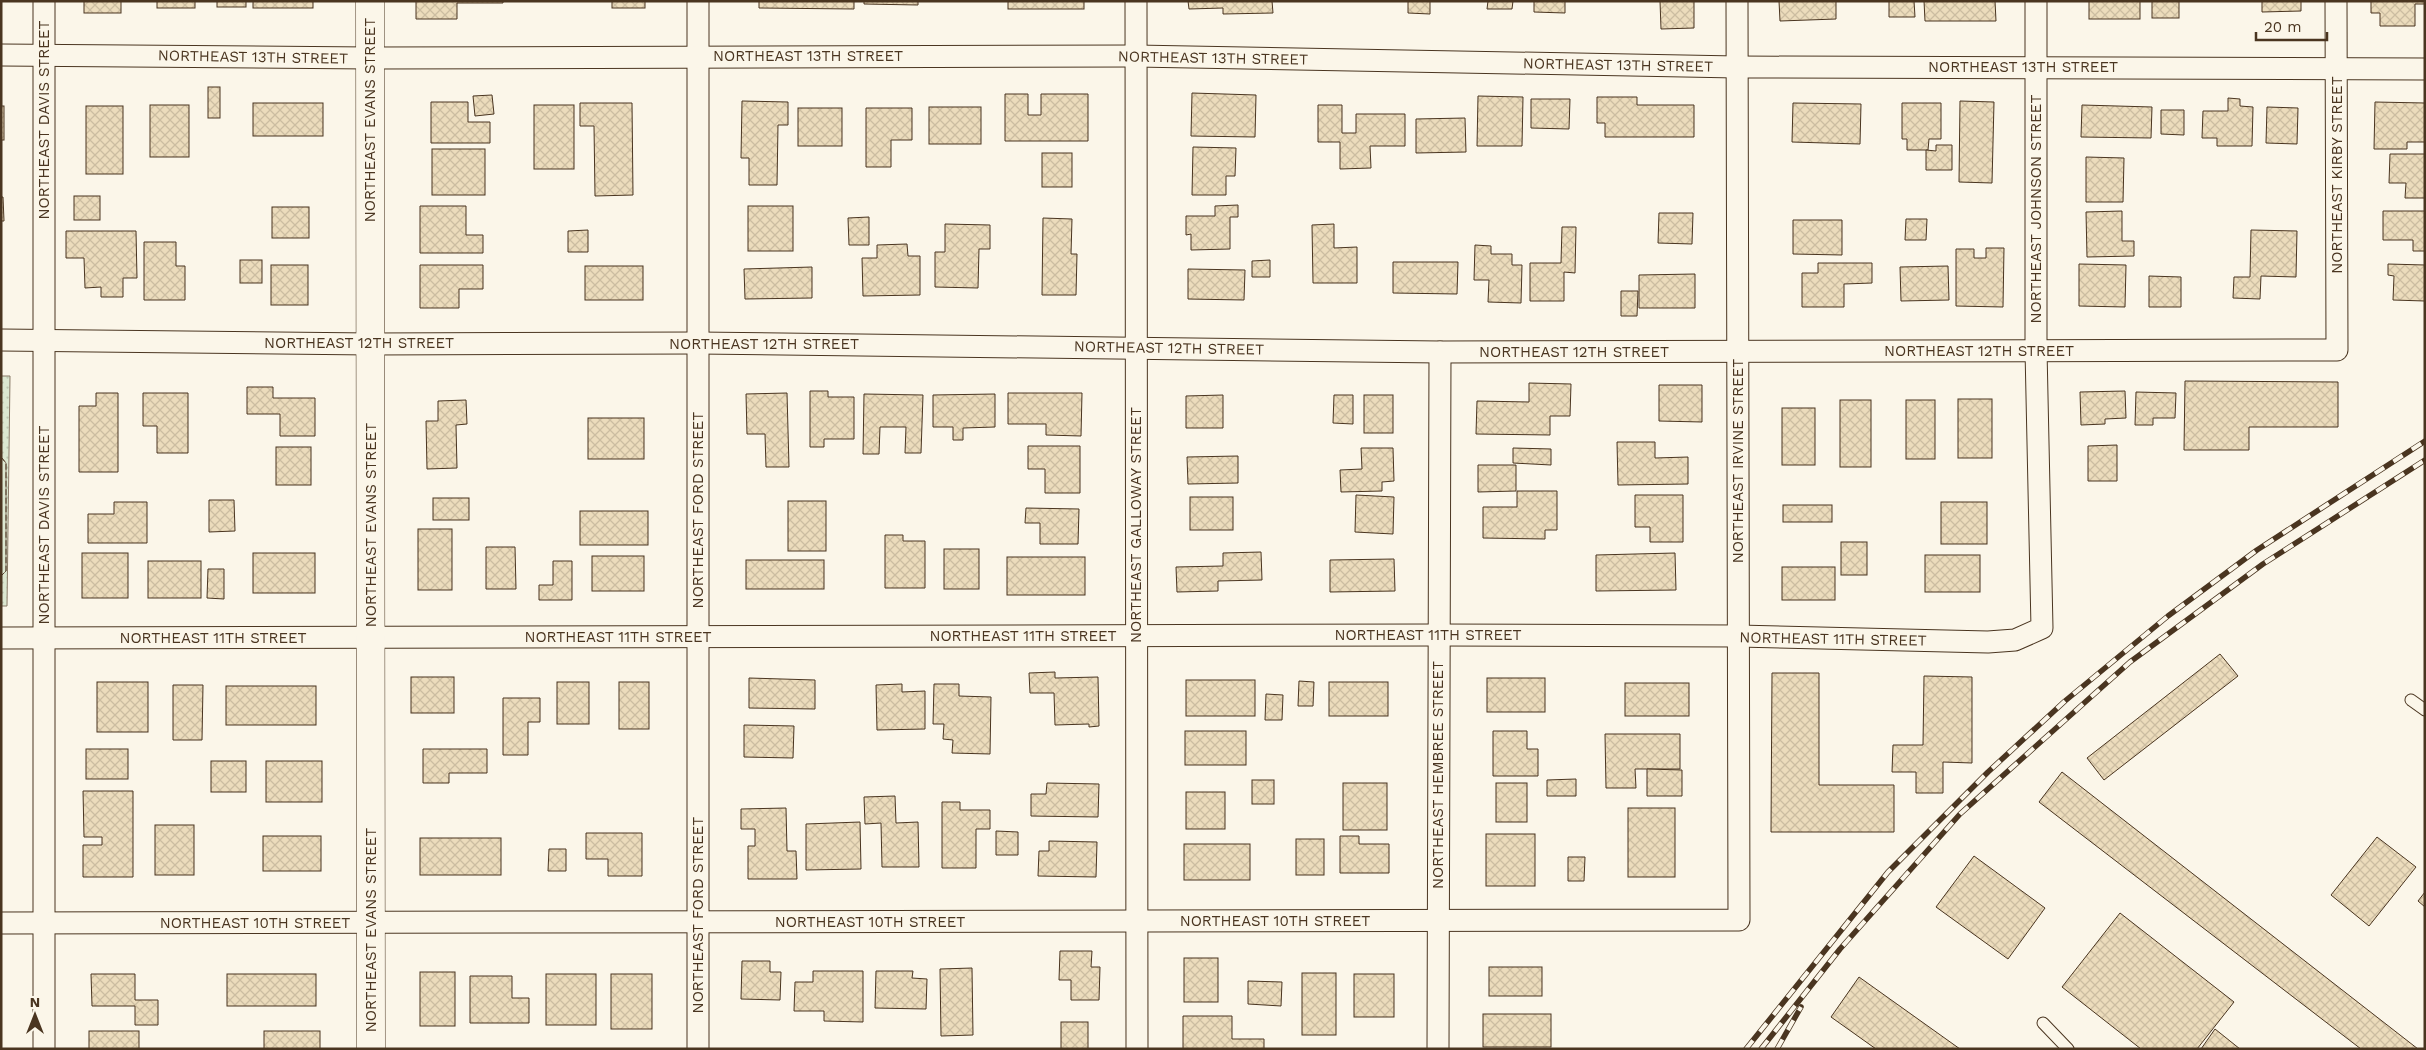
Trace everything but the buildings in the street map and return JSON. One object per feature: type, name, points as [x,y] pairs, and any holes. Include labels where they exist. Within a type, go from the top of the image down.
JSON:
[{"type":"street","name":"NORTHEAST DAVIS STREET","points":[[44,1],[44,1049]]},
{"type":"street","name":"NORTHEAST EVANS STREET","points":[[370,1],[370,1049]]},
{"type":"street","name":"NORTHEAST FORD STREET","points":[[698,1],[698,1049]]},
{"type":"street","name":"NORTHEAST GALLOWAY STREET","points":[[1136,1],[1137,1049]]},
{"type":"street","name":"NORTHEAST IRVINE STREET","points":[[1737,1],[1739,920]]},
{"type":"street","name":"NORTHEAST JOHNSON STREET","points":[[2036,1],[2036,350],[2042,628]]},
{"type":"street","name":"NORTHEAST KIRBY STREET","points":[[2336,1],[2337,350]]},
{"type":"street","name":"NORTHEAST 13TH STREET","points":[[1,55],[370,58],[1136,56],[1736,67],[2425,69]]},
{"type":"street","name":"NORTHEAST 12TH STREET","points":[[1,340],[370,344],[698,343],[1440,352],[2337,350]]},
{"type":"street","name":"NORTHEAST HEMBREE STREET","points":[[1438,1049],[1440,352]]},
{"type":"street","name":"NORTHEAST 11TH STREET","points":[[1,638],[1439,635],[1738,636],[1988,642],[2015,640],[2042,628]]},
{"type":"street","name":"NORTHEAST 10TH STREET","points":[[1,923],[1739,920]]},
{"type":"lane","points":[[2411,700],[2425,710]]},
{"type":"lane","points":[[2043,1023],[2068,1049]]},
{"type":"green space","points":[[1,376],[10,376],[7,606],[1,606]]},
{"type":"green space","points":[[1,457],[6,463],[6,571],[1,576]]},
{"type":"railway","points":[[1746,1049],[1888,872],[1988,772],[2065,701],[2168,616],[2257,550],[2425,441]]},
{"type":"railway","points":[[1761,1049],[1840,949],[1960,814],[2130,662],[2263,564],[2425,460]]},
{"type":"railway","points":[[1777,1049],[1801,1007]]},
{"type":"fence","points":[[1,457],[6,463],[6,571],[1,576]]}]
